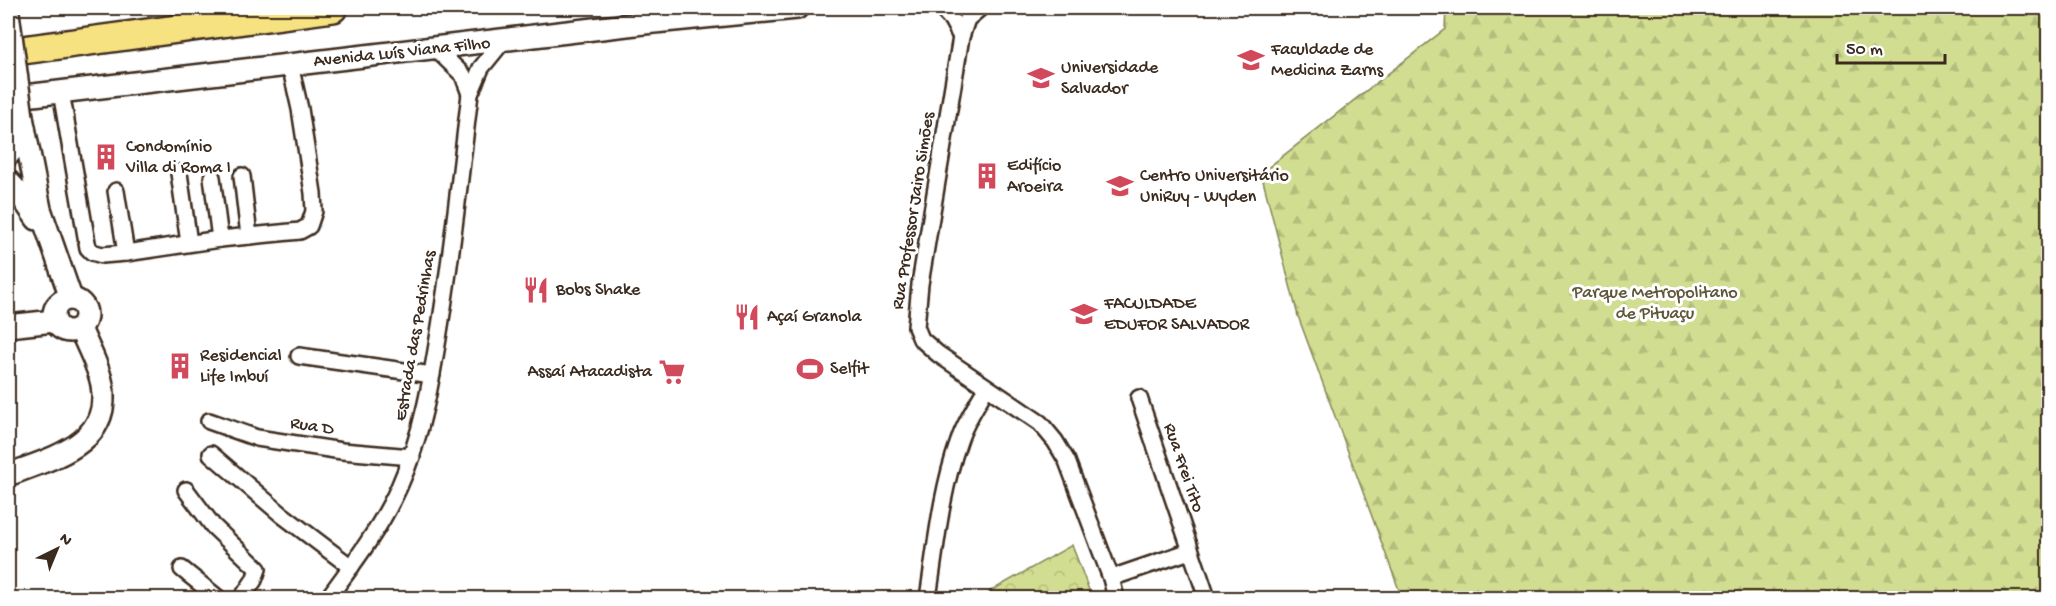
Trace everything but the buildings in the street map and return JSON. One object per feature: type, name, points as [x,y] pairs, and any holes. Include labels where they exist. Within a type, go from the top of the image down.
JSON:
[{"type":"highway","points":[[8,52],[333,8]]},
{"type":"main road","name":"Avenida Luís Viana Filho","points":[[8,98],[644,23],[797,8]]},
{"type":"main road","points":[[8,13],[23,123],[40,209],[62,276],[66,299]]},
{"type":"main road","points":[[8,155],[20,141],[23,123]]},
{"type":"main road","points":[[8,181],[19,193],[51,240]]},
{"type":"main road","points":[[8,326],[73,332],[86,320],[86,310],[81,302],[66,299]]},
{"type":"main road","points":[[8,475],[76,446],[92,432],[102,412],[102,383],[73,332],[54,309],[66,299]]},
{"type":"street","points":[[941,8],[952,20],[961,38]]},
{"type":"street","name":"Rua Professor Jairo Simões","points":[[980,8],[968,19],[961,38],[920,284],[915,327],[928,347],[1040,423],[1055,441],[1067,461],[1111,578],[1116,598]]},
{"type":"street","name":"Estrada das Pedrinhas","points":[[328,598],[351,567],[394,498],[412,457],[432,375],[446,287],[470,94],[480,68],[504,41]]},
{"type":"street","points":[[436,49],[464,75],[470,94]]},
{"type":"street","points":[[61,92],[88,248],[102,255],[126,253],[220,239],[306,230],[313,220],[314,211],[300,109],[290,65]]},
{"type":"street","points":[[179,173],[189,243]]},
{"type":"street","points":[[242,176],[249,236]]},
{"type":"street","points":[[212,177],[220,239]]},
{"type":"street","points":[[116,191],[126,253]]},
{"type":"street","points":[[299,356],[432,375]]},
{"type":"street","points":[[928,598],[945,488],[951,465],[960,438],[986,388]]},
{"type":"street","name":"Rua Frei Tito","points":[[1139,398],[1207,598]]},
{"type":"street","name":"Rua D","points":[[209,421],[257,438],[342,451],[412,457]]},
{"type":"street","points":[[211,454],[281,514],[351,567]]},
{"type":"street","points":[[186,490],[213,526],[258,569],[254,580],[242,598]]},
{"type":"street","points":[[1111,578],[1190,551]]},
{"type":"street","points":[[182,569],[218,598]]},
{"type":"green space","name":"Parque Metropolitano de Pituaçu","points":[[1446,8],[2048,8],[2048,598],[1402,598],[1298,316],[1261,173],[1445,29]]},
{"type":"green space","points":[[1072,545],[1092,598],[993,598],[989,592]]},
{"type":"place","name":"Faculdade de Medicina Zarns","points":[[1251,60]]},
{"type":"place","name":"Universidade Salvador","points":[[1041,78]]},
{"type":"place","name":"Condomínio Villa di Roma I","points":[[106,157]]},
{"type":"place","name":"Edifício Aroeira","points":[[987,176]]},
{"type":"place","name":"Centro Universitário UniRuy - Wyden","points":[[1120,186]]},
{"type":"place","name":"Bobs Shake","points":[[536,290]]},
{"type":"place","name":"FACULDADE EDUFOR SALVADOR","points":[[1084,314]]},
{"type":"place","name":"Açaí Granola","points":[[747,317]]},
{"type":"place","name":"Residencial Life Imbuí","points":[[180,366]]},
{"type":"place","name":"Selfit","points":[[810,369]]},
{"type":"place","name":"Assaí Atacadista","points":[[672,372]]}]
